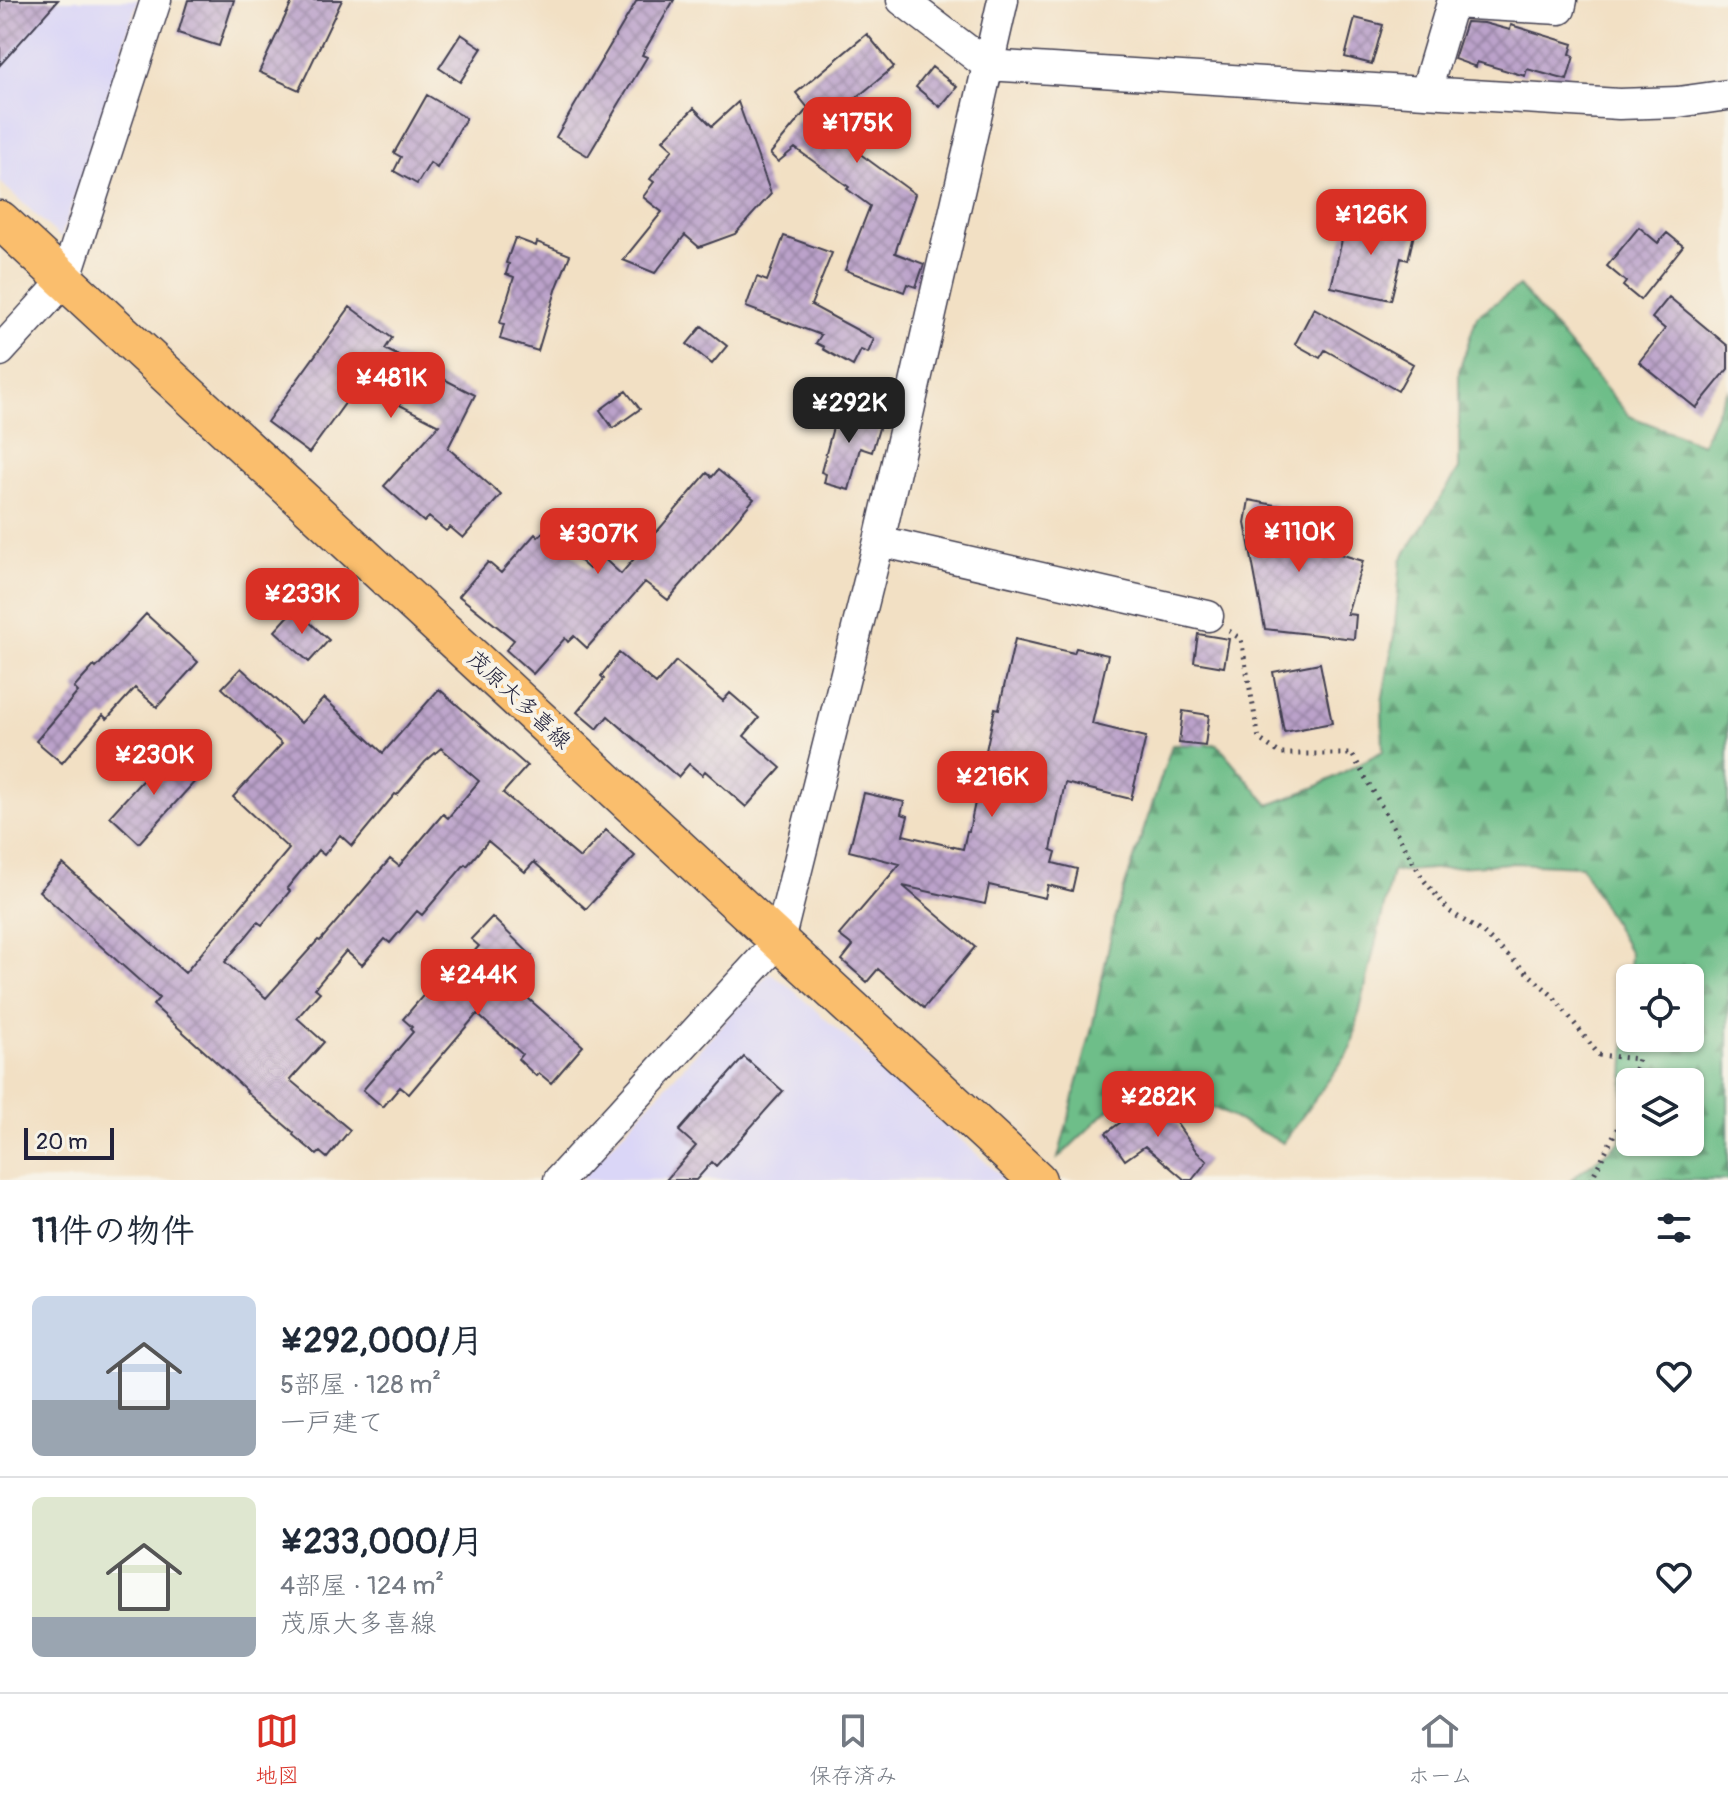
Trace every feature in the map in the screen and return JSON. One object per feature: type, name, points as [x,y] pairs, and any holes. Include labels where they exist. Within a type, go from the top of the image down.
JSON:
[{"type":"main road","name":"茂原大多喜線","points":[[0,220],[1037,1180]]},
{"type":"street","points":[[0,351],[65,280],[156,0]]},
{"type":"street","points":[[902,0],[987,65],[1619,104],[1678,102],[1728,95]]},
{"type":"street","points":[[559,1180],[779,941],[879,541],[1003,0]]},
{"type":"street","points":[[1426,91],[1452,2],[1560,9],[1562,0]]},
{"type":"street","points":[[879,541],[1208,616]]},
{"type":"path","points":[[1208,616],[1241,639],[1259,739],[1281,754],[1352,754],[1423,879],[1449,911],[1483,933],[1553,996],[1599,1055],[1638,1059],[1635,1068]]},
{"type":"path","points":[[1591,1180],[1616,1131]]},
{"type":"shaded area","points":[[0,0],[138,0],[61,238],[0,182]]},
{"type":"shaded area","points":[[769,973],[785,983],[1006,1180],[580,1180]]},
{"type":"green space","points":[[1519,286],[1629,416],[1702,444],[1728,390],[1728,1180],[1570,1180],[1616,1145],[1616,1156],[1704,1156],[1704,1068],[1624,1068],[1625,1052],[1704,1052],[1704,964],[1629,964],[1630,953],[1581,866],[1511,863],[1392,872],[1351,1049],[1283,1143],[1194,1098],[1151,1069],[1058,1158],[1092,1028],[1115,916],[1172,745],[1217,744],[1269,805],[1316,787],[1383,751],[1382,702],[1394,636],[1401,560],[1459,469],[1459,371],[1477,316]]},
{"type":"building","points":[[0,0],[58,0],[0,65]]},
{"type":"building","points":[[188,0],[234,0],[219,46],[178,33]]},
{"type":"building","points":[[293,0],[342,0],[299,90],[259,72]]},
{"type":"building","points":[[637,0],[674,0],[642,55],[647,57],[588,156],[556,137]]},
{"type":"building","points":[[1355,18],[1383,25],[1372,64],[1345,57]]},
{"type":"building","points":[[1466,22],[1510,30],[1511,25],[1573,44],[1570,54],[1574,56],[1567,80],[1527,69],[1525,76],[1477,62],[1476,67],[1454,59]]},
{"type":"building","points":[[461,34],[482,48],[460,82],[439,68]]},
{"type":"building","points":[[867,34],[894,67],[822,126],[915,194],[895,253],[924,264],[916,287],[907,284],[904,292],[845,270],[870,206],[795,148],[778,162],[770,154],[808,108],[796,93]]},
{"type":"building","points":[[932,67],[957,87],[940,107],[916,87]]},
{"type":"building","points":[[427,95],[466,118],[437,168],[430,163],[417,184],[394,171],[401,157],[394,153]]},
{"type":"building","points":[[738,102],[771,194],[735,234],[699,247],[685,235],[655,273],[623,260],[662,212],[643,197],[654,182],[650,179],[673,149],[663,140],[694,108],[712,126]]},
{"type":"building","points":[[1348,214],[1415,230],[1408,260],[1401,258],[1391,300],[1331,287]]},
{"type":"building","points":[[1639,227],[1658,243],[1667,233],[1683,246],[1640,300],[1623,286],[1626,282],[1607,266]]},
{"type":"building","points":[[784,236],[832,253],[811,305],[874,339],[868,353],[861,350],[853,366],[816,343],[821,335],[746,307],[757,277],[767,281]]},
{"type":"building","points":[[515,238],[536,246],[537,242],[570,255],[538,351],[500,339],[504,324],[500,323],[514,277],[506,274],[509,264],[506,263]]},
{"type":"building","points":[[1669,297],[1728,346],[1728,369],[1696,408],[1639,362],[1665,329],[1652,318]]},
{"type":"building","points":[[350,307],[392,338],[385,349],[475,395],[448,448],[501,495],[463,538],[450,527],[446,531],[429,517],[424,522],[384,486],[439,425],[359,384],[309,453],[267,422]]},
{"type":"building","points":[[1314,308],[1413,364],[1398,391],[1325,350],[1320,358],[1295,344]]},
{"type":"building","points":[[702,326],[727,346],[712,364],[687,344]]},
{"type":"building","points":[[626,391],[640,409],[613,428],[600,410]]},
{"type":"building","points":[[839,405],[882,418],[872,452],[860,448],[849,490],[824,483],[826,474],[821,472]]},
{"type":"building","points":[[718,470],[754,499],[668,600],[645,582],[587,648],[574,636],[568,642],[565,638],[533,674],[506,650],[514,640],[459,596],[488,562],[501,573],[535,534],[538,537],[545,530],[589,569],[600,555],[621,574],[707,473],[712,477]]},
{"type":"building","points":[[1249,500],[1316,513],[1310,545],[1363,561],[1347,614],[1356,615],[1354,639],[1265,629],[1245,523]]},
{"type":"building","points":[[295,609],[329,640],[309,662],[275,631]]},
{"type":"building","points":[[146,614],[198,662],[157,707],[135,688],[107,719],[103,715],[62,763],[36,741],[78,692],[74,688]]},
{"type":"building","points":[[1198,634],[1229,639],[1224,667],[1194,662]]},
{"type":"building","points":[[1015,639],[1074,653],[1076,648],[1108,655],[1092,724],[1146,737],[1131,799],[1065,783],[1051,850],[1056,852],[1053,863],[1077,869],[1072,891],[1048,885],[1045,898],[989,885],[985,904],[903,886],[975,947],[924,1008],[878,969],[867,982],[842,960],[853,946],[839,935],[900,864],[849,851],[864,793],[904,802],[901,814],[908,816],[903,835],[963,849],[995,708],[999,709]]},
{"type":"building","points":[[619,653],[656,684],[676,661],[723,701],[730,693],[759,718],[744,736],[781,768],[746,807],[705,771],[702,775],[689,764],[678,777],[608,716],[597,729],[577,712],[604,679],[601,676]]},
{"type":"building","points":[[1320,663],[1332,723],[1284,732],[1273,672]]},
{"type":"building","points":[[241,668],[301,723],[324,698],[383,753],[439,689],[527,766],[503,793],[580,858],[606,830],[635,856],[586,909],[534,862],[525,872],[488,841],[422,915],[417,911],[390,943],[385,939],[362,965],[346,951],[315,988],[320,992],[297,1018],[324,1042],[290,1080],[350,1130],[327,1158],[320,1152],[317,1155],[246,1092],[153,1005],[159,998],[39,891],[63,864],[185,973],[289,849],[233,797],[282,744],[222,688]],"holes":[[[441,748],[479,781],[448,818],[443,814],[399,866],[390,859],[266,998],[225,962],[258,922],[262,925],[318,850],[324,855],[340,835],[352,846],[395,794]]]},
{"type":"building","points":[[1183,711],[1209,715],[1205,746],[1179,743]]},
{"type":"building","points":[[169,751],[198,778],[139,843],[110,816]]},
{"type":"building","points":[[492,917],[532,956],[528,961],[534,967],[515,987],[583,1046],[551,1083],[539,1073],[536,1076],[518,1059],[522,1054],[477,1014],[409,1094],[400,1087],[383,1107],[363,1090],[413,1032],[403,1019],[427,991],[434,998],[479,946],[471,939]]},
{"type":"building","points":[[744,1057],[783,1091],[716,1166],[712,1162],[696,1180],[666,1180],[696,1146],[679,1131]]},
{"type":"building","points":[[1157,1096],[1197,1152],[1207,1161],[1192,1180],[1185,1180],[1145,1146],[1125,1160],[1106,1133]]}]
